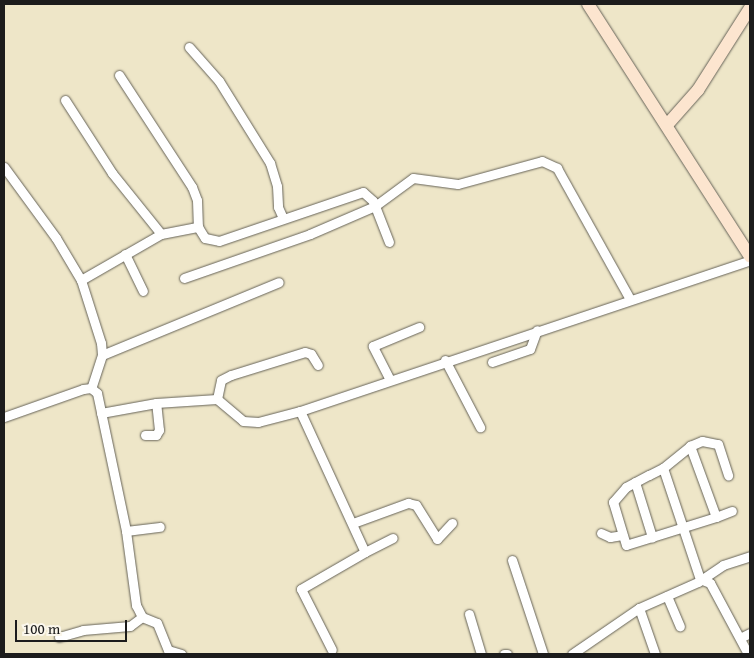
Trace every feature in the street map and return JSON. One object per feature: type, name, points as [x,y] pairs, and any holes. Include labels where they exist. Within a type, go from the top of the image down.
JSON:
[{"type":"main road","points":[[588,4],[667,125],[750,258]]},
{"type":"main road","points":[[667,125],[698,90],[750,8]]},
{"type":"street","points":[[188,47],[219,81],[270,163],[277,186],[278,207],[283,218]]},
{"type":"street","points":[[119,75],[192,187],[198,200],[198,227],[205,238],[219,241],[354,193],[369,195],[389,242]]},
{"type":"street","points":[[65,100],[112,173],[161,234]]},
{"type":"street","points":[[184,278],[310,234],[375,206],[413,178],[458,184],[521,165],[549,162],[557,168],[630,299]]},
{"type":"street","points":[[4,166],[56,238],[81,280],[98,328],[102,355],[91,388]]},
{"type":"street","points":[[81,280],[161,234],[198,227]]},
{"type":"street","points":[[126,254],[143,291]]},
{"type":"street","points":[[101,413],[156,403],[217,399],[246,422],[300,411],[389,378],[750,258]]},
{"type":"street","points":[[102,355],[279,282]]},
{"type":"street","points":[[389,378],[374,350],[375,343],[420,327]]},
{"type":"street","points":[[492,362],[530,349],[537,330]]},
{"type":"street","points":[[217,399],[221,380],[231,375],[305,352],[311,354],[318,366]]},
{"type":"street","points":[[445,360],[480,427]]},
{"type":"street","points":[[91,388],[99,397],[126,531],[136,605],[142,616],[157,623],[168,650],[181,654]]},
{"type":"street","points":[[4,417],[91,388]]},
{"type":"street","points":[[145,435],[156,434],[159,430],[156,403]]},
{"type":"street","points":[[300,411],[365,552]]},
{"type":"street","points":[[728,475],[718,444],[702,441],[690,446],[663,468],[634,482],[613,502],[626,545],[685,529],[732,512]]},
{"type":"street","points":[[690,446],[716,517]]},
{"type":"street","points":[[663,468],[685,529],[700,579]]},
{"type":"street","points":[[634,482],[652,537]]},
{"type":"street","points":[[353,523],[408,503],[419,509],[437,539],[452,523]]},
{"type":"street","points":[[126,531],[160,527]]},
{"type":"street","points":[[601,533],[610,537],[622,535]]},
{"type":"street","points":[[322,654],[333,652],[301,589],[393,538]]},
{"type":"street","points":[[572,654],[639,608],[667,596],[723,565],[750,556]]},
{"type":"street","points":[[512,560],[543,654]]},
{"type":"street","points":[[700,579],[710,583],[748,654]]},
{"type":"street","points":[[667,596],[680,626]]},
{"type":"street","points":[[639,608],[655,654]]},
{"type":"street","points":[[469,614],[481,654]]},
{"type":"street","points":[[59,637],[83,630],[130,626],[142,616]]},
{"type":"street","points":[[740,638],[750,633]]}]
